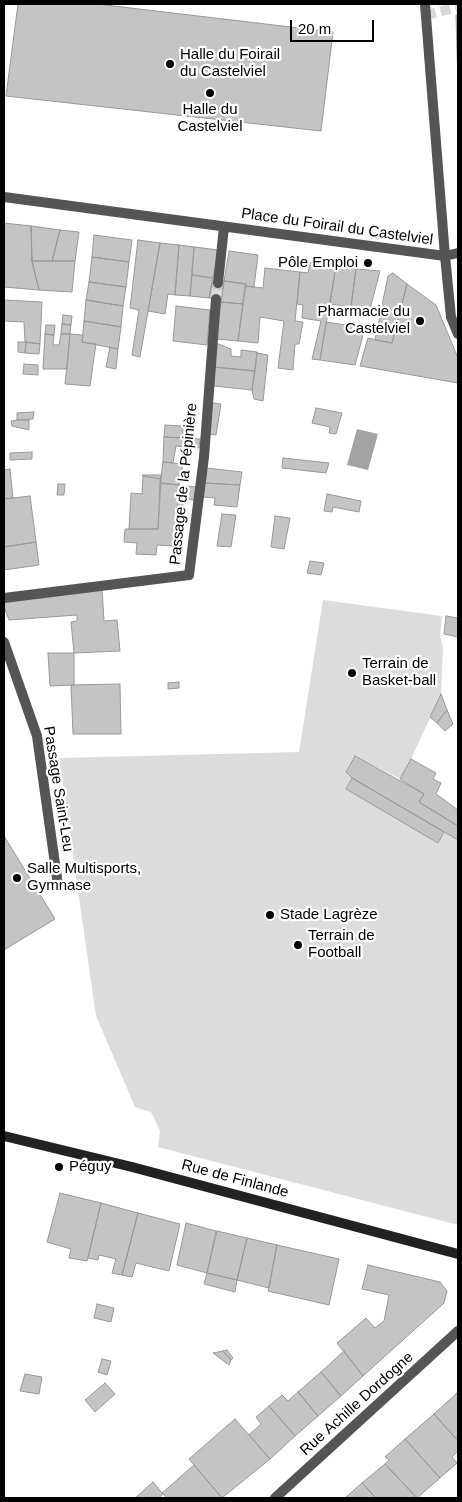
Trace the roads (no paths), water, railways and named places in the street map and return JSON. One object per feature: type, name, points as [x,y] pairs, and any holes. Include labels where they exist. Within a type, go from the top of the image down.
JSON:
[{"type":"street","name":"Place du Foirail du Castelviel","points":[[4,197],[445,256],[425,4]]},
{"type":"street","points":[[218,283],[224,227]]},
{"type":"street","points":[[458,253],[445,256],[451,317],[458,334]]},
{"type":"street","name":"Passage de la Pépinière","points":[[4,598],[189,576],[204,457],[216,299]]},
{"type":"street","name":"Passage Saint-Leu","points":[[4,642],[37,736],[58,885]]},
{"type":"street","name":"Rue de Finlande","points":[[4,1136],[132,1167],[458,1254]]},
{"type":"street","name":"Rue Achille Dordogne","points":[[275,1498],[458,1331]]},
{"type":"tunnel","points":[[426,15],[458,7]]},
{"type":"tunnel","points":[[216,299],[218,283]]},
{"type":"place","name":"Halle du Foirail du Castelviel","points":[[170,64]]},
{"type":"place","name":"Halle du Castelviel","points":[[210,93]]},
{"type":"place","name":"Pôle Emploi","points":[[368,263]]},
{"type":"place","name":"Pharmacie du Castelviel","points":[[420,321]]},
{"type":"place","name":"Terrain de Basket-ball","points":[[352,673]]},
{"type":"place","name":"Salle Multisports, Gymnase","points":[[17,878]]},
{"type":"place","name":"Stade Lagrèze","points":[[270,915]]},
{"type":"place","name":"Terrain de Football","points":[[298,945]]},
{"type":"place","name":"Péguy","points":[[59,1167]]}]
